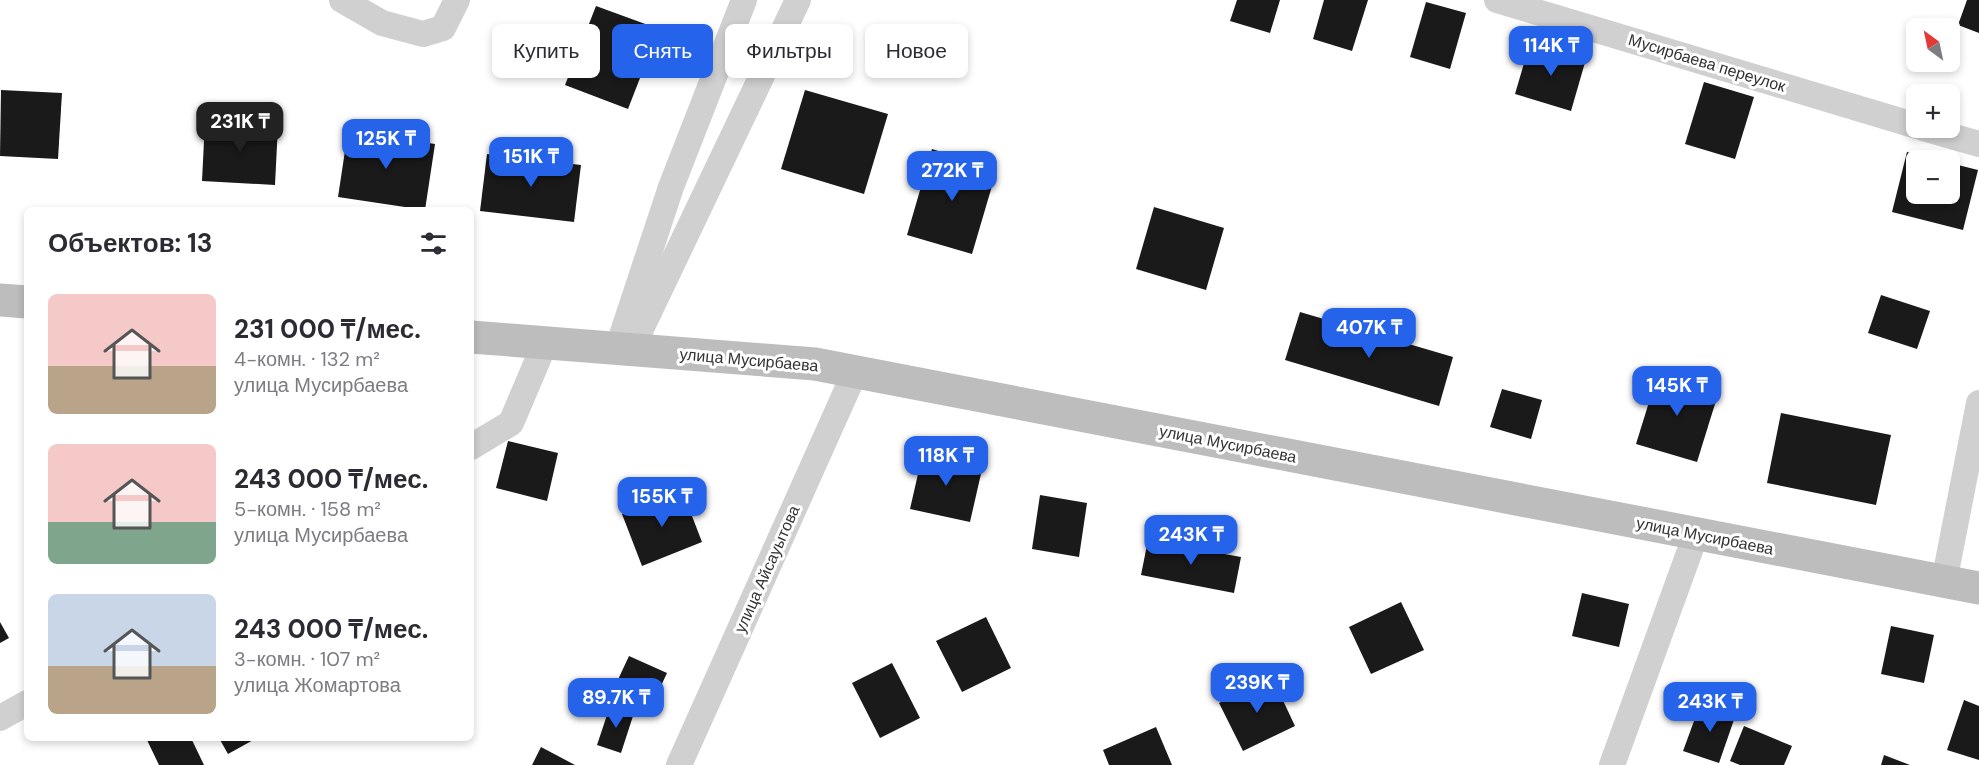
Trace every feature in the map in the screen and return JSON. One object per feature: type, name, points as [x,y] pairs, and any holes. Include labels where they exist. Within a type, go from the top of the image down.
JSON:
[{"type":"street","points":[[342,0],[382,23],[423,34],[443,28],[457,0]]},
{"type":"street","points":[[624,349],[671,187],[744,0]]},
{"type":"street","points":[[624,349],[798,0]]},
{"type":"street","name":"Мусирбаева переулок","points":[[1497,0],[1906,123]]},
{"type":"street","points":[[1958,138],[1979,144]]},
{"type":"street","points":[[0,300],[24,302]]},
{"type":"street","name":"улица Мусирбаева","points":[[474,337],[815,364],[1979,588]]},
{"type":"street","points":[[474,445],[511,423],[545,343]]},
{"type":"street","name":"улица Айсауытова","points":[[679,765],[855,372]]},
{"type":"street","points":[[1944,582],[1979,403]]},
{"type":"street","points":[[1612,765],[1696,534]]},
{"type":"street","points":[[0,718],[24,705]]},
{"type":"building","points":[[1237,0],[1280,0],[1270,33],[1230,21]]},
{"type":"building","points":[[1324,0],[1368,0],[1352,51],[1313,39]]},
{"type":"building","points":[[1967,0],[1979,0],[1979,33],[1960,26]]},
{"type":"building","points":[[1426,2],[1466,13],[1450,69],[1410,57]]},
{"type":"building","points":[[596,6],[645,24],[612,24],[612,78],[640,78],[628,109],[565,85],[568,78],[600,78],[600,24],[589,24]]},
{"type":"building","points":[[1530,43],[1586,59],[1571,111],[1515,94]]},
{"type":"building","points":[[1704,82],[1754,97],[1735,159],[1685,144]]},
{"type":"building","points":[[1,90],[62,93],[58,159],[0,156]]},
{"type":"building","points":[[805,90],[888,114],[864,194],[781,169]]},
{"type":"building","points":[[205,121],[278,125],[275,185],[202,181]]},
{"type":"building","points":[[348,131],[435,144],[425,207],[405,207],[338,197]]},
{"type":"building","points":[[932,149],[997,169],[972,254],[907,235]]},
{"type":"building","points":[[487,154],[581,165],[574,222],[480,211]]},
{"type":"building","points":[[1906,156],[1906,204],[1960,204],[1960,166],[1978,170],[1963,230],[1892,212]]},
{"type":"building","points":[[1154,207],[1224,228],[1206,290],[1136,269]]},
{"type":"building","points":[[1881,295],[1930,311],[1917,349],[1868,333]]},
{"type":"building","points":[[1300,312],[1453,357],[1439,406],[1285,360]]},
{"type":"building","points":[[1658,373],[1719,391],[1697,462],[1636,444]]},
{"type":"building","points":[[1502,389],[1542,400],[1531,439],[1490,427]]},
{"type":"building","points":[[1781,413],[1891,435],[1876,505],[1767,483]]},
{"type":"building","points":[[508,441],[558,453],[547,501],[496,488]]},
{"type":"building","points":[[923,452],[983,465],[970,522],[910,509]]},
{"type":"building","points":[[682,490],[702,542],[642,566],[622,514]]},
{"type":"building","points":[[1040,495],[1087,503],[1079,557],[1032,549]]},
{"type":"building","points":[[1148,540],[1241,557],[1234,593],[1141,575]]},
{"type":"building","points":[[1582,593],[1629,604],[1619,647],[1572,636]]},
{"type":"building","points":[[1401,602],[1424,650],[1371,674],[1349,627]]},
{"type":"building","points":[[986,617],[1011,668],[962,692],[936,641]]},
{"type":"building","points":[[0,622],[9,638],[0,643]]},
{"type":"building","points":[[1891,626],[1934,635],[1924,683],[1881,674]]},
{"type":"building","points":[[629,656],[667,673],[653,703],[615,686]]},
{"type":"building","points":[[892,663],[920,718],[880,738],[852,683]]},
{"type":"building","points":[[1272,677],[1295,726],[1243,751],[1219,703]]},
{"type":"building","points":[[1964,700],[1979,706],[1979,760],[1947,750]]},
{"type":"building","points":[[1701,702],[1736,714],[1719,763],[1683,751]]},
{"type":"building","points":[[610,706],[634,713],[621,753],[597,745]]},
{"type":"building","points":[[1744,726],[1792,746],[1784,765],[1740,765],[1730,761]]},
{"type":"building","points":[[1156,727],[1172,765],[1109,765],[1103,750]]},
{"type":"building","points":[[147,741],[192,741],[204,765],[159,765]]},
{"type":"building","points":[[221,741],[252,741],[228,754]]},
{"type":"building","points":[[541,747],[575,765],[532,765]]},
{"type":"building","points":[[1884,755],[1910,765],[1881,765]]}]
